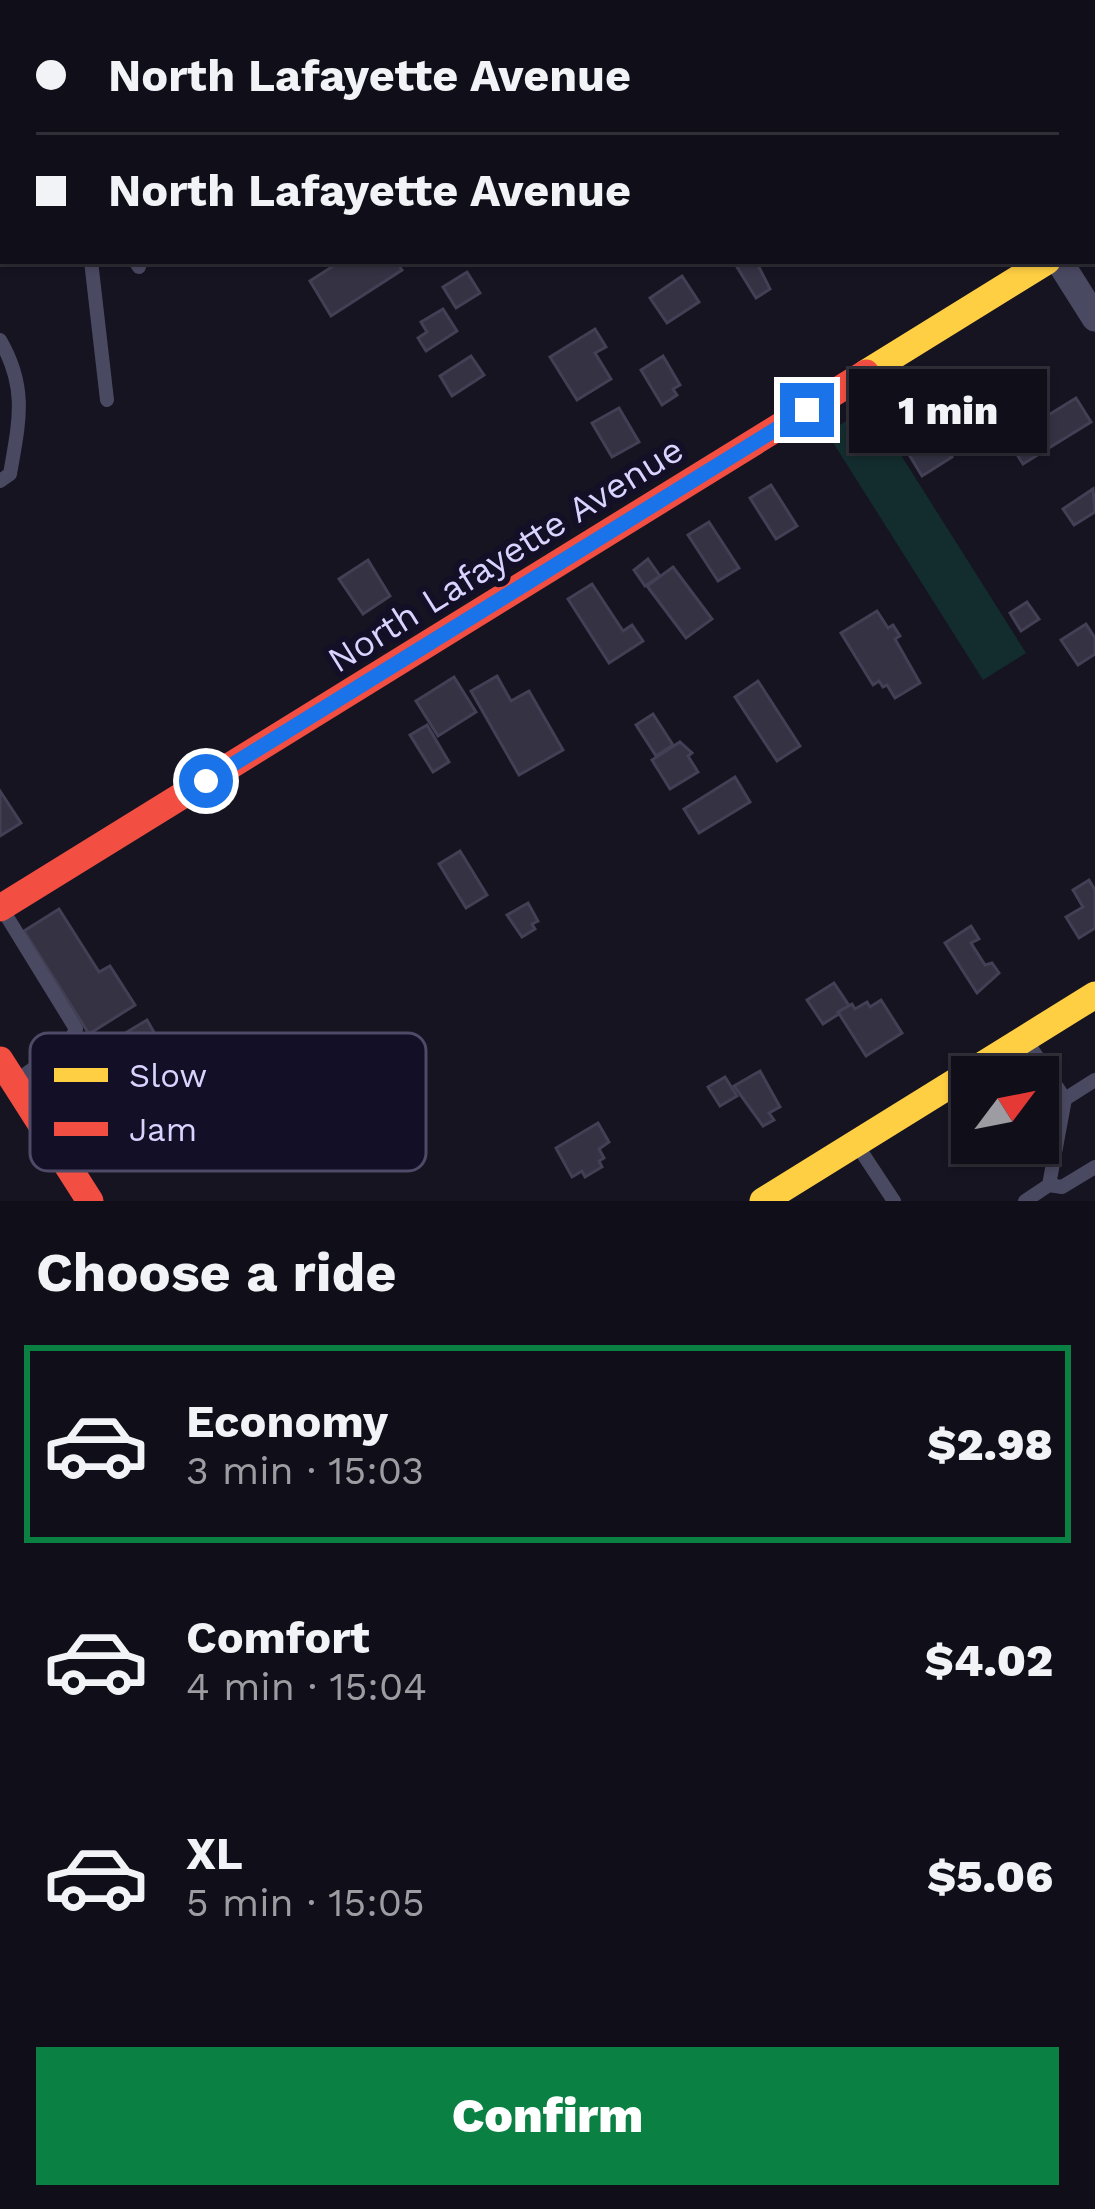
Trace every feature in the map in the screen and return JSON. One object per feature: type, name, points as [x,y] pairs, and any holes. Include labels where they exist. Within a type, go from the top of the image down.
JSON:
[{"type":"street","name":"North Lafayette Avenue","points":[[2,904],[1042,264]]},
{"type":"street","points":[[1061,264],[1095,318]]},
{"type":"street","points":[[764,1201],[1095,995]]},
{"type":"street","points":[[5,1072],[30,1110]]},
{"type":"street","points":[[70,1171],[90,1201]]},
{"type":"lane","points":[[91,264],[106,400]]},
{"type":"lane","points":[[0,340],[14,364],[21,407],[10,474],[0,482]]},
{"type":"lane","points":[[2,904],[76,1029],[74,1033]]},
{"type":"lane","points":[[1025,1038],[1064,1099],[1048,1185]]},
{"type":"lane","points":[[1064,1099],[1095,1080]]},
{"type":"lane","points":[[856,1143],[885,1198]]},
{"type":"lane","points":[[1025,1201],[1048,1185],[1062,1187],[1095,1167]]},
{"type":"green space","points":[[870,406],[1026,653],[983,680],[827,433]]},
{"type":"building","points":[[336,264],[398,264],[402,270],[331,316],[310,281]]},
{"type":"building","points":[[758,264],[770,289],[756,298],[737,267]]},
{"type":"building","points":[[467,272],[480,293],[456,308],[443,287]]},
{"type":"building","points":[[682,276],[699,302],[667,323],[650,298]]},
{"type":"building","points":[[443,309],[457,331],[426,351],[418,338],[427,332],[421,322]]},
{"type":"building","points":[[595,329],[606,347],[595,353],[611,379],[577,400],[550,357]]},
{"type":"building","points":[[471,356],[484,375],[452,396],[440,376]]},
{"type":"building","points":[[663,356],[680,385],[673,389],[677,395],[662,405],[641,370]]},
{"type":"building","points":[[1076,398],[1091,422],[1023,464],[1008,440]]},
{"type":"building","points":[[919,400],[924,407],[932,402],[955,438],[944,445],[952,457],[922,476],[888,420]]},
{"type":"building","points":[[619,408],[639,442],[612,457],[592,423]]},
{"type":"building","points":[[771,485],[797,526],[776,539],[750,498]]},
{"type":"building","points":[[1093,489],[1095,512],[1074,525],[1063,509]]},
{"type":"building","points":[[709,522],[739,568],[718,581],[688,535]]},
{"type":"building","points":[[648,559],[660,576],[645,586],[634,570]]},
{"type":"building","points":[[368,560],[390,596],[363,614],[339,579]]},
{"type":"building","points":[[673,567],[712,619],[686,638],[647,586]]},
{"type":"building","points":[[592,584],[623,631],[632,625],[643,641],[609,663],[568,599]]},
{"type":"building","points":[[1027,602],[1039,619],[1021,631],[1010,613]]},
{"type":"building","points":[[877,611],[900,636],[895,639],[920,683],[895,698],[887,685],[879,681],[873,685],[841,633]]},
{"type":"building","points":[[1086,624],[1095,638],[1095,654],[1078,665],[1061,640]]},
{"type":"building","points":[[497,676],[511,701],[529,691],[563,750],[519,775],[471,691]]},
{"type":"building","points":[[454,677],[476,712],[438,736],[416,701]]},
{"type":"building","points":[[758,681],[800,746],[777,761],[735,697]]},
{"type":"building","points":[[653,714],[673,745],[656,756],[636,725]]},
{"type":"building","points":[[427,725],[449,762],[433,772],[410,735]]},
{"type":"building","points":[[680,742],[692,753],[688,756],[698,772],[670,789],[652,760]]},
{"type":"building","points":[[735,777],[750,802],[699,833],[684,809]]},
{"type":"building","points":[[0,791],[21,823],[0,836]]},
{"type":"building","points":[[460,851],[487,895],[466,908],[439,864]]},
{"type":"building","points":[[1089,880],[1095,890],[1095,928],[1079,938],[1066,917],[1083,907],[1073,890]]},
{"type":"building","points":[[528,903],[538,921],[522,937],[507,915]]},
{"type":"building","points":[[59,909],[99,972],[110,966],[135,1005],[88,1033],[24,931]]},
{"type":"building","points":[[971,926],[979,939],[971,943],[985,965],[992,963],[999,973],[977,993],[945,943]]},
{"type":"building","points":[[834,983],[850,1007],[823,1024],[807,1000]]},
{"type":"building","points":[[881,1000],[902,1033],[866,1056],[838,1012],[852,1004],[855,1009],[867,1002],[870,1007]]},
{"type":"building","points":[[147,1020],[154,1033],[125,1033]]},
{"type":"building","points":[[760,1071],[780,1107],[769,1113],[774,1120],[763,1126],[734,1086]]},
{"type":"building","points":[[725,1077],[737,1096],[720,1106],[708,1087]]},
{"type":"building","points":[[598,1123],[609,1142],[599,1149],[602,1167],[585,1177],[582,1171],[572,1177],[556,1148]]},
{"type":"traffic: slow","points":[[866,373],[1042,264]]},
{"type":"traffic: slow","points":[[763,1201],[1095,995]]},
{"type":"traffic: jam","points":[[0,908],[866,373]]},
{"type":"traffic: jam","points":[[0,1060],[30,1107]]},
{"type":"traffic: jam","points":[[71,1171],[90,1201]]},
{"type":"route","points":[[206,781],[807,410]]}]
